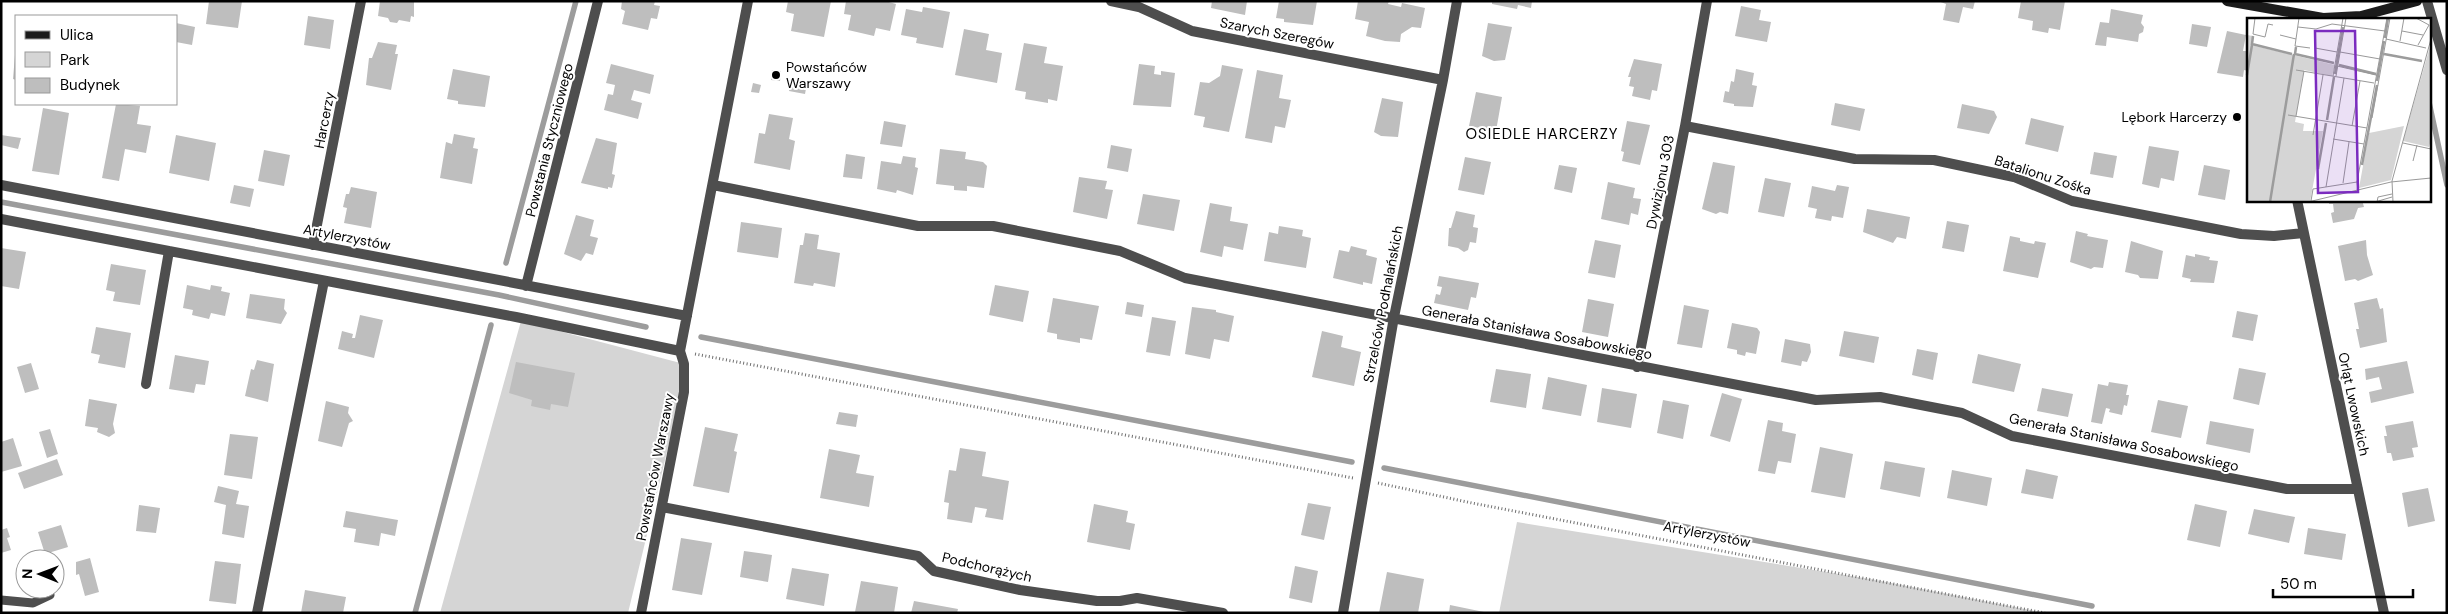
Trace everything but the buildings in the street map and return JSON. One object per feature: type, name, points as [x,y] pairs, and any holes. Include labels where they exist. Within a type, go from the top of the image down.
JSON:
[{"type":"street","name":"Harcerzy","points":[[313,245],[361,1]]},
{"type":"street","name":"Powstania Styczniowego","points":[[526,286],[598,1]]},
{"type":"street","name":"Powstańców Warszawy","points":[[640,613],[684,392],[684,364],[680,351],[748,1]]},
{"type":"street","name":"Szarych Szeregów","points":[[1110,1],[1139,6],[1192,31],[1443,80]]},
{"type":"street","name":"Strzelców Podhalańskich","points":[[1343,613],[1364,480],[1394,317],[1443,80],[1457,1]]},
{"type":"street","name":"Dywizjonu 303","points":[[1637,367],[1685,126],[1707,1]]},
{"type":"street","points":[[2227,1],[2290,16],[2323,18],[2348,18],[2417,1]]},
{"type":"street","points":[[2427,1],[2447,70]]},
{"type":"street","name":"Batalionu Zośka","points":[[1685,126],[1855,159],[1934,160],[2014,176],[2072,201],[2241,234],[2274,236],[2304,233]]},
{"type":"street","name":"Artylerzystów","points":[[1,185],[687,316]]},
{"type":"street","name":"Generała Stanisława Sosabowskiego","points":[[712,186],[918,226],[972,225],[1003,228],[1120,251],[1185,278],[1394,317],[1637,367],[1816,400],[1880,397],[1962,413],[2012,436],[2287,489],[2358,489]]},
{"type":"street","name":"Orląt Lwowskich","points":[[2297,201],[2384,613]]},
{"type":"street","points":[[1,219],[680,351]]},
{"type":"street","points":[[146,384],[169,251]]},
{"type":"street","points":[[256,613],[324,281]]},
{"type":"street","name":"Podchorążych","points":[[662,507],[918,556],[934,571],[1020,590],[1097,601],[1120,602],[1137,598],[1223,613]]},
{"type":"lane","points":[[1,600],[33,603],[42,599]]},
{"type":"path","name":"Artylerzystów","points":[[680,351],[1364,480],[1472,503],[2045,613]]},
{"type":"green space","points":[[521,321],[688,365],[628,613],[440,613]]},
{"type":"green space","points":[[1517,522],[1876,580],[2045,613],[1499,613]]},
{"type":"waterway","points":[[506,263],[576,1]]},
{"type":"waterway","points":[[2430,107],[2447,185]]},
{"type":"waterway","points":[[1,202],[499,295],[646,327]]},
{"type":"waterway","points":[[415,613],[491,325]]},
{"type":"waterway","points":[[701,337],[1352,462]]},
{"type":"waterway","points":[[1384,468],[2092,606]]},
{"type":"place","name":"Powstańców Warszawy","points":[[776,75]]},
{"type":"place","name":"Lębork Harcerzy","points":[[2237,117]]},
{"type":"district","name":"OSIEDLE HARCERZY","points":[[1542,134]]}]
